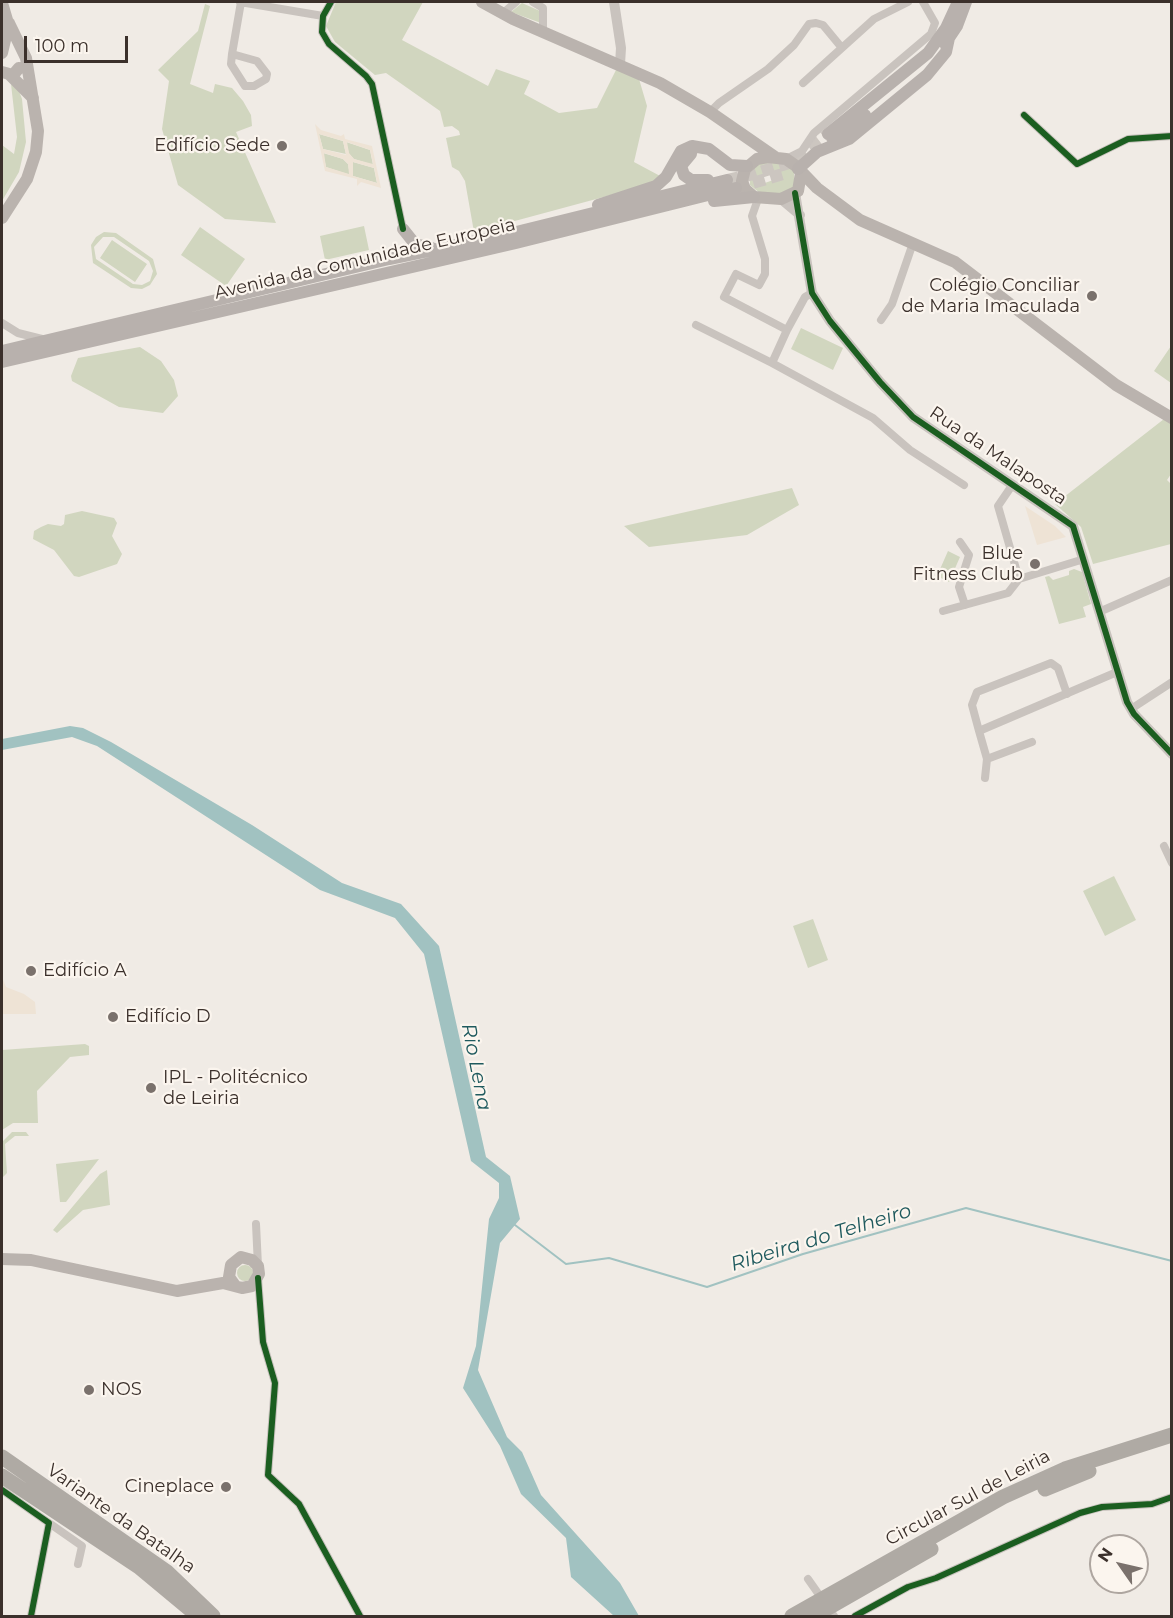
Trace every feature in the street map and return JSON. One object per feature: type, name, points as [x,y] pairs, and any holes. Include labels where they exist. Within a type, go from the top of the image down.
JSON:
[{"type":"highway","name":"Circular Sul de Leiria","points":[[814,1617],[873,1576],[1032,1484],[1098,1457],[1172,1435]]},
{"type":"highway","points":[[2,1445],[89,1511],[115,1535]]},
{"type":"highway","name":"Circular Sul de Leiria","points":[[792,1617],[1040,1491],[1104,1466],[1172,1446]]},
{"type":"highway","name":"Variante da Batalha","points":[[2,1457],[167,1572],[213,1617]]},
{"type":"highway","name":"Variante da Batalha","points":[[2,1476],[149,1575],[198,1617]]},
{"type":"main road","points":[[482,2],[543,33],[620,64],[711,112],[748,139],[781,158],[817,188],[868,224],[945,256],[966,269],[1116,386],[1172,418]]},
{"type":"main road","points":[[958,2],[946,28],[928,52],[831,137],[926,67],[949,38],[966,2]]},
{"type":"main road","points":[[2,3],[26,58],[38,124],[36,152],[27,179],[2,218]]},
{"type":"main road","points":[[9,23],[2,54],[16,55]]},
{"type":"main road","points":[[9,23],[16,55],[20,60],[7,73],[33,98]]},
{"type":"main road","points":[[797,191],[799,171],[817,152],[849,139],[927,75],[946,52],[949,38]]},
{"type":"main road","points":[[748,139],[749,165],[735,184],[756,198]]},
{"type":"main road","points":[[543,226],[558,216],[651,188],[666,177],[681,152],[692,146],[709,149],[730,165],[749,165],[762,158],[781,158]]},
{"type":"main road","name":"Avenida da Comunidade Europeia","points":[[2,351],[389,259],[735,184]]},
{"type":"main road","name":"Avenida da Comunidade Europeia","points":[[2,362],[516,243],[735,184]]},
{"type":"main road","points":[[516,243],[553,239],[720,199],[781,199],[797,191],[817,188]]},
{"type":"main road","points":[[403,229],[415,244],[439,249]]},
{"type":"main road","points":[[389,259],[401,244],[403,229]]},
{"type":"main road","points":[[2,1250],[36,1253],[176,1284],[193,1282],[229,1269],[237,1259],[245,1257],[258,1272],[247,1288],[218,1283],[183,1291],[170,1291],[31,1260],[2,1259]]},
{"type":"main road","points":[[229,1269],[229,1277],[234,1284]]},
{"type":"main road","points":[[149,1575],[188,1617]]},
{"type":"street","points":[[232,54],[257,61],[267,74],[266,79],[254,86],[245,86],[231,64],[232,54],[240,2],[323,16]]},
{"type":"street","points":[[331,2],[323,16],[321,28],[326,40],[372,84],[403,229]]},
{"type":"street","points":[[502,14],[516,2]]},
{"type":"street","points":[[533,2],[543,8],[543,33]]},
{"type":"street","points":[[614,2],[621,48],[620,64]]},
{"type":"street","points":[[803,83],[874,20],[908,2]]},
{"type":"street","points":[[781,158],[802,151],[814,133],[921,44],[934,26],[931,13],[923,2]]},
{"type":"street","points":[[711,112],[719,103],[764,73],[794,45],[809,24],[823,25],[842,48]]},
{"type":"street","points":[[1024,115],[1077,164],[1128,139],[1172,136]]},
{"type":"street","points":[[814,133],[818,140],[817,152]]},
{"type":"street","name":"Rua da Malaposta","points":[[797,191],[812,293],[830,321],[905,411],[1073,526],[1117,672],[1131,709],[1167,741],[1172,754]]},
{"type":"street","points":[[756,198],[753,216],[765,259],[765,274],[759,285],[736,273],[723,297],[788,330]]},
{"type":"street","points":[[781,199],[800,215]]},
{"type":"street","points":[[880,320],[892,304],[913,243]]},
{"type":"street","points":[[771,363],[805,297],[812,293]]},
{"type":"street","points":[[2,323],[18,333],[45,340]]},
{"type":"street","points":[[696,326],[873,418],[910,450],[964,485]]},
{"type":"street","points":[[1013,484],[998,506],[1019,579]]},
{"type":"street","points":[[960,542],[969,555],[960,583],[965,604]]},
{"type":"street","points":[[943,611],[1008,593],[1019,579],[1084,559]]},
{"type":"street","points":[[1099,612],[1172,580]]},
{"type":"street","points":[[986,778],[987,759],[972,705],[977,692],[1051,663],[1058,668],[1067,694]]},
{"type":"street","points":[[979,731],[1117,672]]},
{"type":"street","points":[[1131,709],[1172,682]]},
{"type":"street","points":[[987,759],[1032,742]]},
{"type":"street","points":[[1164,846],[1172,863]]},
{"type":"street","points":[[256,1224],[259,1298],[265,1349],[275,1383],[268,1475],[299,1504],[360,1617]]},
{"type":"street","points":[[245,1257],[258,1245]]},
{"type":"street","points":[[247,1288],[259,1298]]},
{"type":"street","points":[[2,1490],[82,1546],[78,1564]]},
{"type":"street","points":[[855,1617],[895,1593],[936,1578],[1067,1519],[1102,1507],[1134,1506],[1172,1497]]},
{"type":"street","points":[[31,1617],[49,1523]]},
{"type":"street","points":[[808,1579],[834,1617]]},
{"type":"green space","points":[[336,2],[423,2],[402,40],[488,86],[496,69],[530,81],[524,94],[559,113],[597,108],[617,68],[639,79],[647,106],[634,162],[662,177],[637,188],[474,232],[465,181],[459,171],[452,167],[446,138],[460,135],[459,131],[452,126],[444,127],[440,111],[386,73],[375,75],[335,42],[326,26]]},
{"type":"green space","points":[[522,3],[540,11],[541,23],[511,12]]},
{"type":"green space","points":[[205,4],[210,6],[190,84],[213,93],[215,84],[232,88],[243,101],[251,115],[252,126],[236,132],[276,223],[225,219],[178,185],[162,129],[169,81],[158,70],[198,31]]},
{"type":"green space","points":[[11,84],[19,91],[22,99],[26,142],[19,172],[2,201],[2,145],[14,154],[17,137]]},
{"type":"green space","points":[[319,134],[343,141],[346,154],[323,149]]},
{"type":"green space","points":[[346,142],[370,150],[373,165],[354,159],[349,154]]},
{"type":"green space","points":[[323,153],[343,159],[348,164],[350,175],[326,167]]},
{"type":"green space","points":[[353,162],[374,168],[377,183],[353,176]]},
{"type":"green space","points":[[760,163],[785,164],[794,172],[794,187],[785,194],[761,194],[750,185],[750,171]],"holes":[[[779,170],[782,177],[759,185],[757,178]]]},
{"type":"green space","points":[[364,226],[369,250],[325,260],[320,236]]},
{"type":"green space","points":[[200,227],[245,259],[226,286],[181,255]]},
{"type":"green space","points":[[104,232],[116,233],[153,259],[157,274],[150,285],[142,289],[131,288],[93,263],[91,245],[96,237]],"holes":[[[103,237],[114,237],[149,261],[153,271],[150,281],[142,285],[133,284],[96,259],[94,247]]]},
{"type":"green space","points":[[112,240],[147,264],[135,282],[100,258]]},
{"type":"green space","points":[[801,328],[843,348],[833,370],[791,349]]},
{"type":"green space","points":[[1171,346],[1172,383],[1154,371]]},
{"type":"green space","points":[[140,347],[161,361],[174,380],[178,396],[163,413],[119,407],[72,381],[71,376],[78,358]]},
{"type":"green space","points":[[1164,419],[1171,423],[1171,474],[1167,480],[1171,484],[1171,544],[1093,564],[1081,527],[1055,504]]},
{"type":"green space","points":[[792,488],[799,505],[747,535],[649,547],[624,526]]},
{"type":"green space","points":[[82,511],[114,518],[117,523],[112,536],[122,554],[117,564],[79,577],[74,576],[54,550],[33,539],[34,531],[41,527],[48,524],[61,526],[64,524],[65,515]]},
{"type":"green space","points":[[948,551],[960,557],[949,582],[937,576]]},
{"type":"green space","points":[[1074,569],[1082,572],[1091,604],[1083,607],[1086,617],[1059,624],[1045,577],[1049,576],[1053,580],[1069,575],[1069,571]]},
{"type":"green space","points":[[1114,876],[1136,920],[1105,936],[1083,891]]},
{"type":"green space","points":[[813,919],[828,960],[808,968],[793,926]]},
{"type":"green space","points":[[85,1044],[89,1046],[89,1055],[70,1057],[37,1091],[38,1123],[13,1123],[2,1130],[2,1050]]},
{"type":"green space","points":[[12,1132],[26,1132],[29,1136],[15,1136],[5,1144],[7,1173],[2,1178],[2,1142]]},
{"type":"green space","points":[[99,1159],[66,1202],[60,1202],[56,1164]]},
{"type":"green space","points":[[107,1170],[110,1205],[83,1210],[57,1233],[53,1230],[100,1174]]},
{"type":"green space","points":[[245,1265],[253,1273],[245,1281],[237,1273]]},
{"type":"shaded area","points":[[315,124],[321,130],[341,136],[344,134],[345,139],[372,146],[381,188],[361,182],[357,186],[357,179],[325,171]],"holes":[[[319,134],[343,141],[346,155],[323,149]],[[347,142],[370,150],[373,164],[354,159],[349,153]],[[324,153],[343,159],[348,164],[349,174],[326,167]],[[353,162],[374,168],[377,183],[353,176]]]},
{"type":"shaded area","points":[[1025,506],[1055,526],[1066,537],[1037,545]]},
{"type":"shaded area","points":[[2,977],[6,987],[24,994],[35,1002],[36,1014],[2,1014]]},
{"type":"water","points":[[70,726],[83,728],[111,742],[252,825],[342,883],[401,904],[439,946],[486,1157],[510,1176],[520,1219],[500,1243],[478,1370],[507,1437],[522,1452],[541,1495],[620,1583],[639,1616],[614,1616],[571,1577],[566,1538],[521,1494],[500,1446],[463,1388],[476,1346],[489,1219],[499,1198],[499,1183],[471,1161],[424,954],[395,918],[320,890],[97,746],[72,737],[2,750],[2,739]]},
{"type":"waterway","name":"Ribeira do Telheiro","points":[[515,1225],[566,1264],[609,1258],[707,1287],[803,1254],[966,1208],[1172,1261]]},
{"type":"tunnel","points":[[727,180],[792,162],[828,134]]},
{"type":"tunnel","points":[[736,188],[786,173]]},
{"type":"cycle path","points":[[331,2],[323,16],[322,32],[329,44],[372,84],[403,229]]},
{"type":"cycle path","points":[[1024,115],[1077,164],[1128,139],[1172,136]]},
{"type":"cycle path","points":[[795,193],[812,293],[830,321],[880,382],[913,417],[1073,526],[1127,702],[1134,714],[1172,754]]},
{"type":"cycle path","points":[[258,1278],[263,1342],[275,1383],[268,1475],[299,1504],[360,1616]]},
{"type":"cycle path","points":[[2,1490],[49,1523],[31,1616]]},
{"type":"cycle path","points":[[855,1616],[908,1587],[936,1578],[1080,1513],[1102,1507],[1152,1504],[1172,1497]]},
{"type":"place","name":"Edifício Sede","points":[[282,146]]},
{"type":"place","name":"Colégio Conciliar de Maria Imaculada","points":[[1092,296]]},
{"type":"place","name":"Blue Fitness Club","points":[[1035,564]]},
{"type":"place","name":"Edifício A","points":[[31,971]]},
{"type":"place","name":"Edifício D","points":[[113,1017]]},
{"type":"place","name":"IPL - Politécnico de Leiria","points":[[151,1088]]},
{"type":"place","name":"NOS","points":[[89,1390]]},
{"type":"place","name":"Cineplace","points":[[226,1487]]},
{"type":"water label","name":"Rio Lena","points":[[476,1067]]}]
